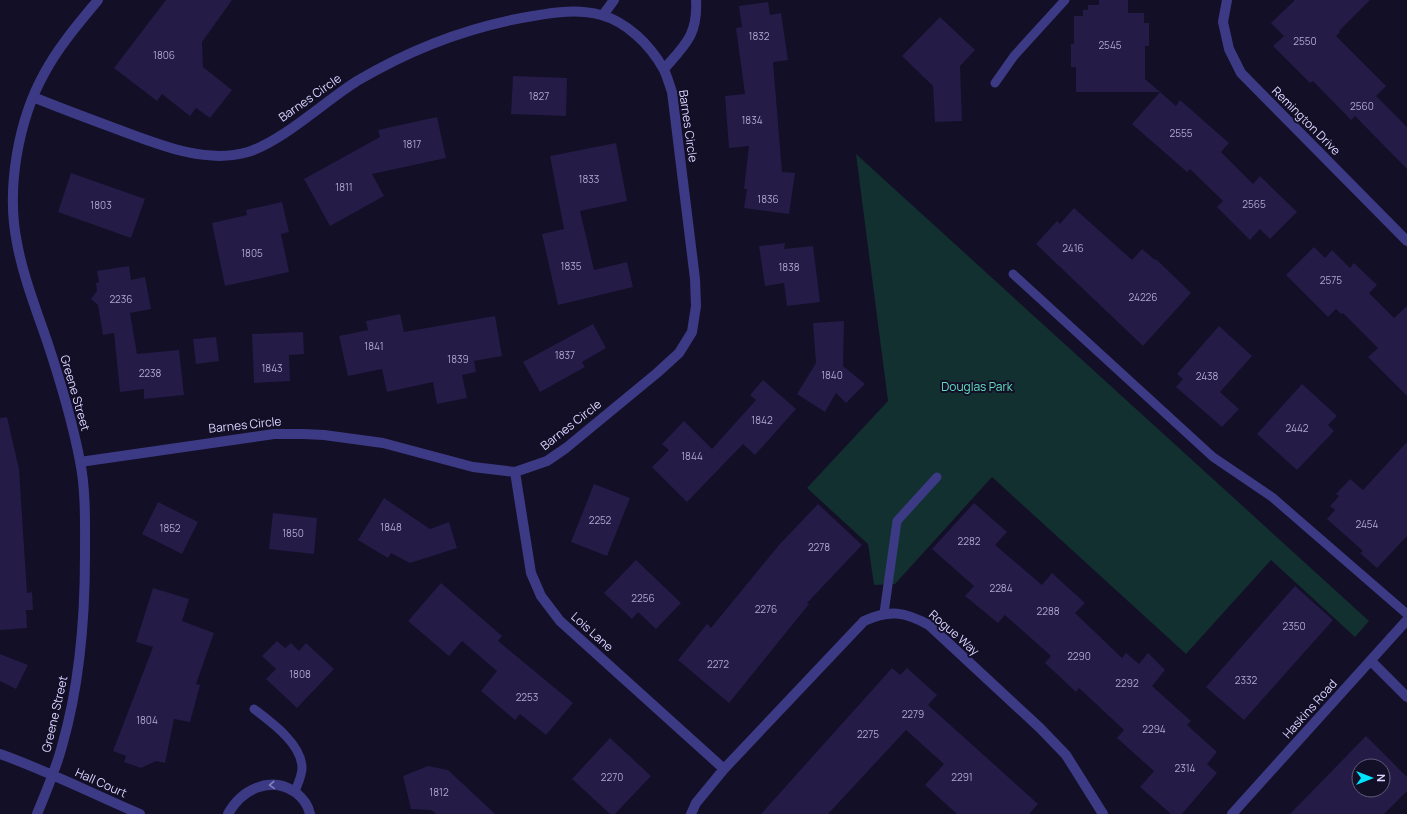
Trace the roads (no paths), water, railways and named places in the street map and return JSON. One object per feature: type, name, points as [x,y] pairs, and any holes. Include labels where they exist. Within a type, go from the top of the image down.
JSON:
[{"type":"street","name":"Greene Street","points":[[36,814],[53,774],[62,747],[72,704],[84,625],[85,522],[80,462],[64,398],[27,282],[16,235],[13,213],[14,178],[19,144],[33,97],[44,73],[62,44],[98,0]]},
{"type":"street","points":[[603,15],[614,0]]},
{"type":"street","points":[[664,70],[692,34],[696,23],[696,0]]},
{"type":"street","name":"Remington Drive","points":[[1227,0],[1223,22],[1229,49],[1241,73],[1407,241]]},
{"type":"street","name":"Barnes Circle","points":[[33,97],[170,148],[214,155],[248,152],[278,137],[357,82],[400,58],[454,35],[504,21],[552,13],[581,11],[603,15],[616,21],[637,36],[653,53],[664,70],[672,92],[695,279],[696,306],[692,332],[679,353],[657,373],[566,448],[547,461],[515,472],[473,467],[383,443],[324,435],[274,434],[80,462]]},
{"type":"street","name":"Lois Lane","points":[[515,472],[531,573],[541,596],[560,621],[724,769]]},
{"type":"street","name":"Rogue Way","points":[[691,814],[696,803],[724,769],[864,621],[884,613],[898,613],[912,616],[929,625],[1040,728],[1066,755],[1103,814]]},
{"type":"street","name":"Haskins Road","points":[[1232,814],[1407,620]]},
{"type":"street","points":[[1371,661],[1407,696]]},
{"type":"street","name":"Hall Court","points":[[0,754],[53,774],[78,787],[140,814]]},
{"type":"street","points":[[228,814],[233,804],[244,793],[257,787],[273,784],[286,786],[295,792],[301,797],[309,808],[310,814]]},
{"type":"lane","points":[[995,83],[1014,56],[1065,0]]},
{"type":"lane","points":[[1013,274],[1212,457],[1272,497],[1407,614]]},
{"type":"lane","points":[[884,613],[897,521],[937,478]]},
{"type":"lane","points":[[254,709],[280,729],[301,757],[302,769],[295,792]]},
{"type":"park label","name":"Douglas Park","points":[[977,387]]}]
